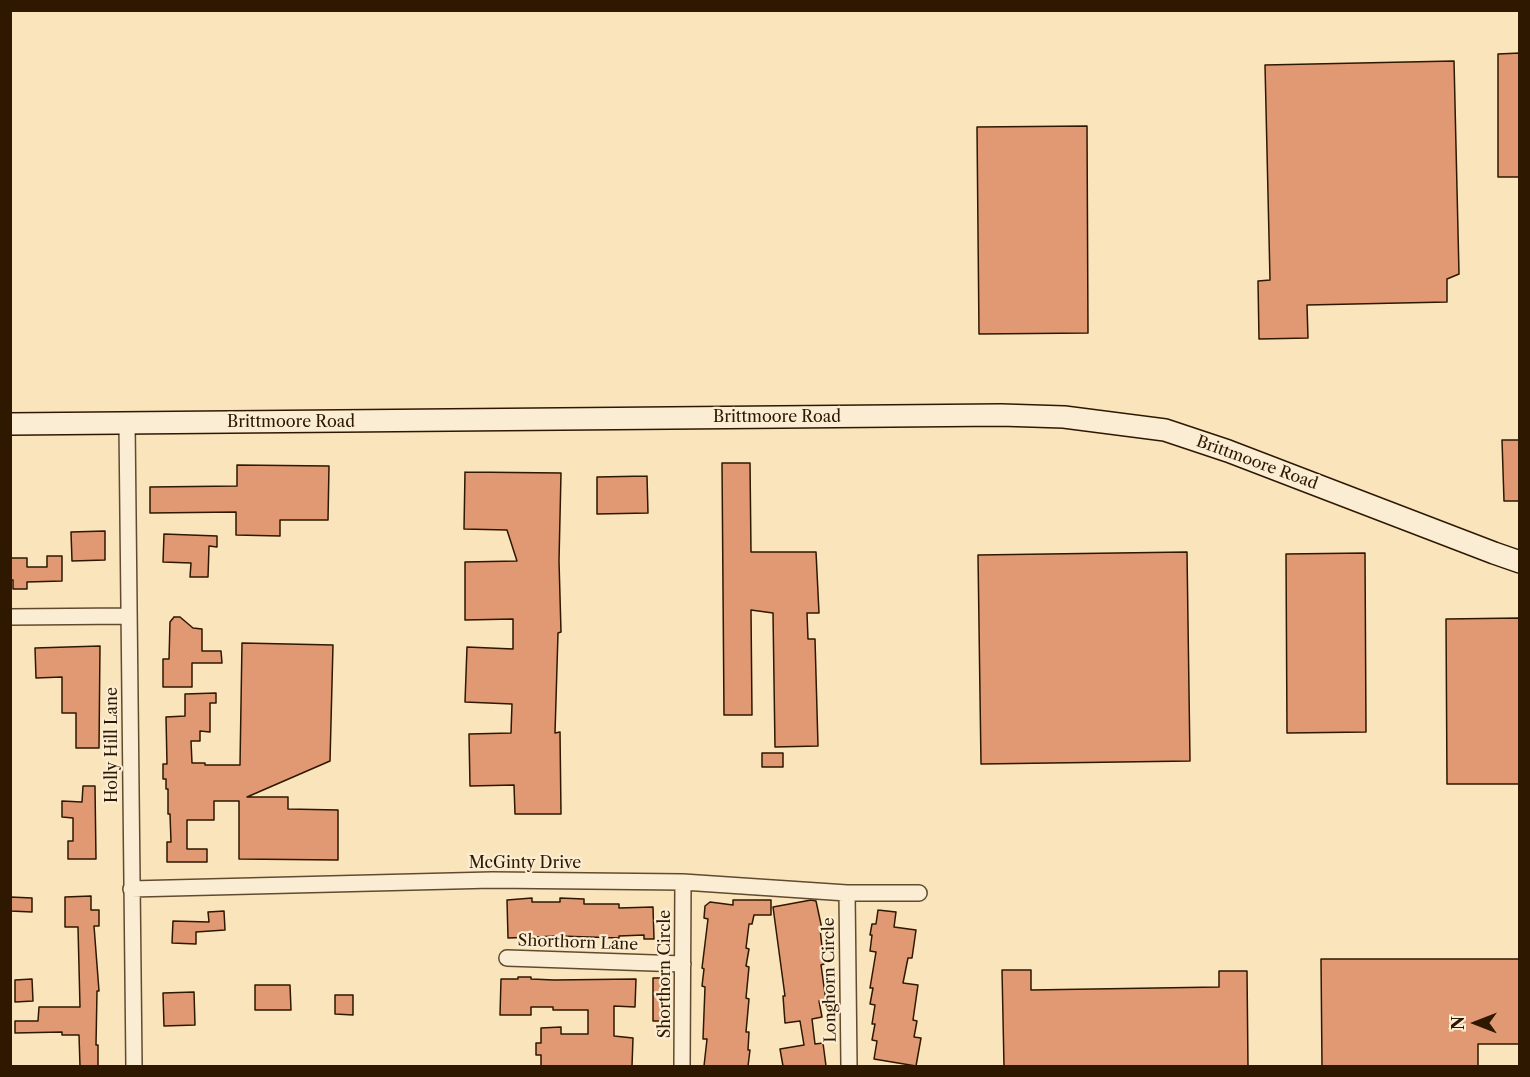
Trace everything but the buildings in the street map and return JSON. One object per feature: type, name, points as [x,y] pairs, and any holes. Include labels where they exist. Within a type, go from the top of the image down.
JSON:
[{"type":"main road","name":"Brittmoore Road","points":[[10,424],[1021,415],[1064,417],[1165,430],[1228,451],[1520,562]]},
{"type":"street","name":"Holly Hill Lane","points":[[126,423],[134,1066]]},
{"type":"street","points":[[10,617],[129,616]]},
{"type":"street","name":"McGinty Drive","points":[[131,889],[492,880],[683,882],[847,892],[919,893]]},
{"type":"street","name":"Shorthorn Circle","points":[[682,1066],[683,882]]},
{"type":"street","name":"Longhorn Circle","points":[[847,892],[849,1066]]},
{"type":"street","name":"Shorthorn Lane","points":[[507,958],[683,964]]}]
